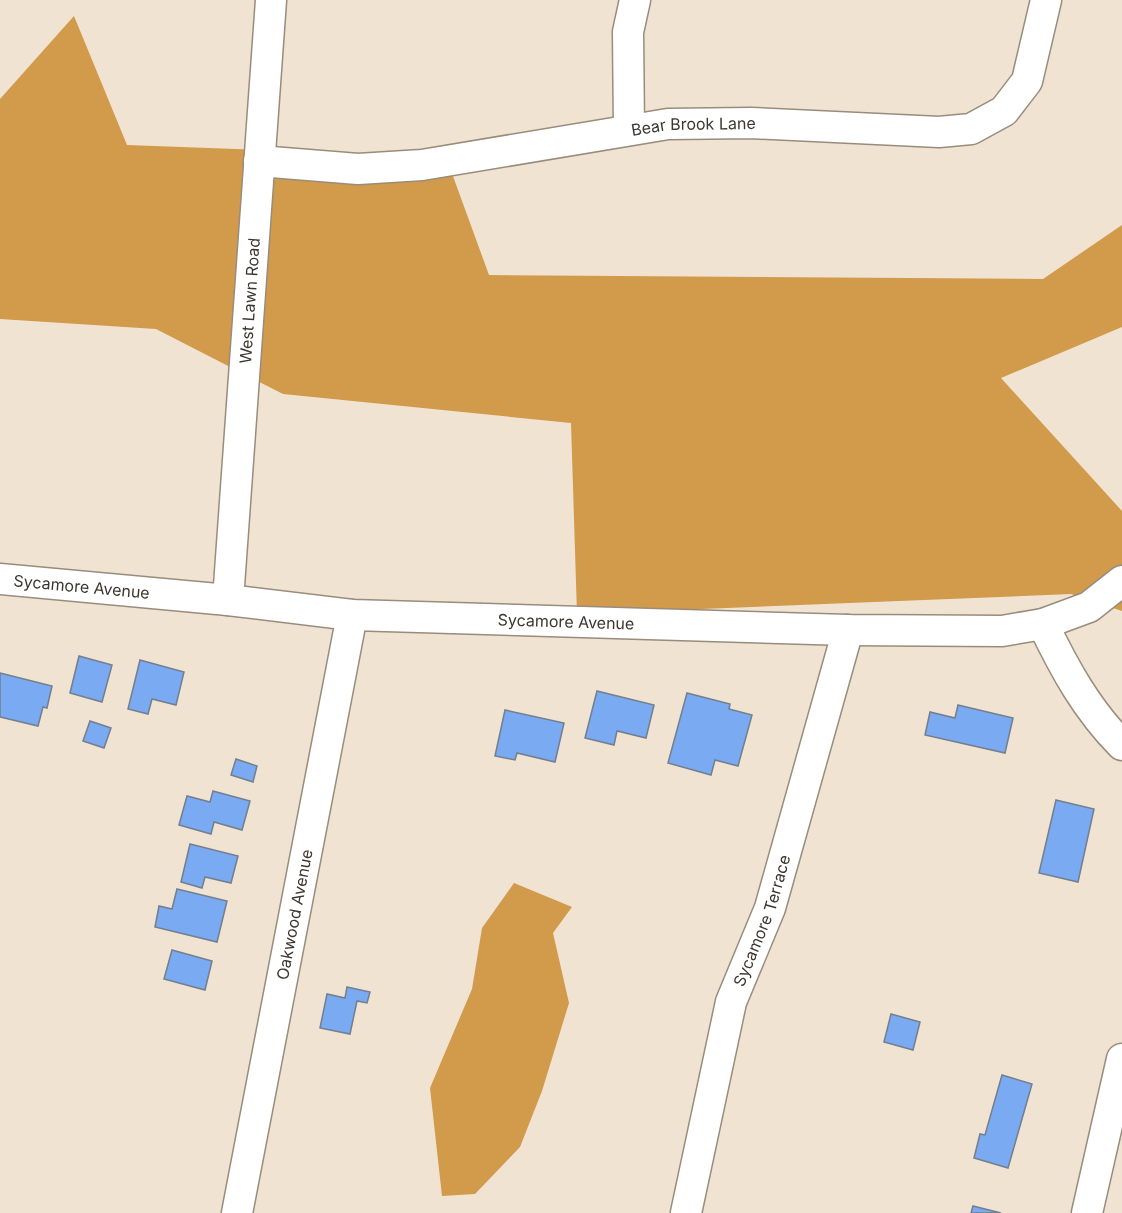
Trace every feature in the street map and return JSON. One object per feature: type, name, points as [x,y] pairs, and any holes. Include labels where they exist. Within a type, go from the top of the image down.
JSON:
[{"type":"street","name":"West Lawn Road","points":[[228,600],[271,0]]},
{"type":"street","points":[[629,130],[628,32],[635,0]]},
{"type":"street","name":"Bear Brook Lane","points":[[259,161],[358,169],[422,165],[668,124],[750,123],[939,132],[971,129],[1004,111],[1027,81],[1046,0]]},
{"type":"street","name":"Sycamore Avenue","points":[[0,579],[228,600],[352,615],[848,630],[1002,631],[1043,624],[1089,607],[1122,581]]},
{"type":"street","name":"Oakwood Avenue","points":[[237,1213],[352,615]]},
{"type":"street","points":[[1043,624],[1054,650],[1088,705],[1122,745]]},
{"type":"street","name":"Sycamore Terrace","points":[[686,1213],[731,1002],[771,908],[848,630]]},
{"type":"street","points":[[1087,1213],[1122,1059]]},
{"type":"shaded area","points":[[74,16],[127,145],[446,157],[489,275],[1043,279],[1122,225],[1122,327],[1001,378],[1122,511],[1122,611],[1071,594],[577,614],[571,423],[283,394],[156,329],[0,319],[0,99]]},
{"type":"shaded area","points":[[514,883],[572,907],[553,933],[569,1003],[542,1091],[520,1147],[475,1194],[442,1196],[430,1088],[472,989],[482,928]]},
{"type":"building","points":[[79,656],[112,665],[102,702],[70,693]]},
{"type":"building","points":[[140,660],[184,672],[176,705],[152,699],[148,714],[128,709]]},
{"type":"building","points":[[0,673],[52,686],[47,708],[43,707],[38,726],[0,717]]},
{"type":"building","points":[[597,691],[654,705],[646,738],[617,731],[614,745],[585,738]]},
{"type":"building","points":[[687,693],[730,704],[729,709],[752,715],[738,766],[715,760],[711,775],[668,763]]},
{"type":"building","points":[[958,705],[1013,718],[1005,753],[925,735],[930,712],[955,718]]},
{"type":"building","points":[[505,710],[564,723],[555,762],[517,753],[515,760],[495,756]]},
{"type":"building","points":[[90,721],[111,728],[104,748],[83,741]]},
{"type":"building","points":[[236,759],[257,766],[253,782],[231,775]]},
{"type":"building","points":[[213,791],[250,801],[242,830],[214,822],[211,834],[179,825],[187,796],[210,802]]},
{"type":"building","points":[[1056,800],[1094,809],[1078,882],[1039,873]]},
{"type":"building","points":[[190,844],[238,856],[231,883],[205,877],[202,888],[181,882]]},
{"type":"building","points":[[177,889],[227,901],[217,942],[155,927],[159,906],[172,909]]},
{"type":"building","points":[[172,950],[212,961],[205,990],[164,979]]},
{"type":"building","points":[[347,987],[370,992],[367,1003],[357,1001],[350,1034],[320,1028],[327,994],[345,998]]},
{"type":"building","points":[[891,1014],[920,1022],[913,1050],[884,1042]]},
{"type":"building","points":[[1002,1075],[1032,1084],[1008,1168],[974,1158],[980,1134],[985,1135]]},
{"type":"building","points":[[973,1206],[1001,1213],[971,1213]]}]
